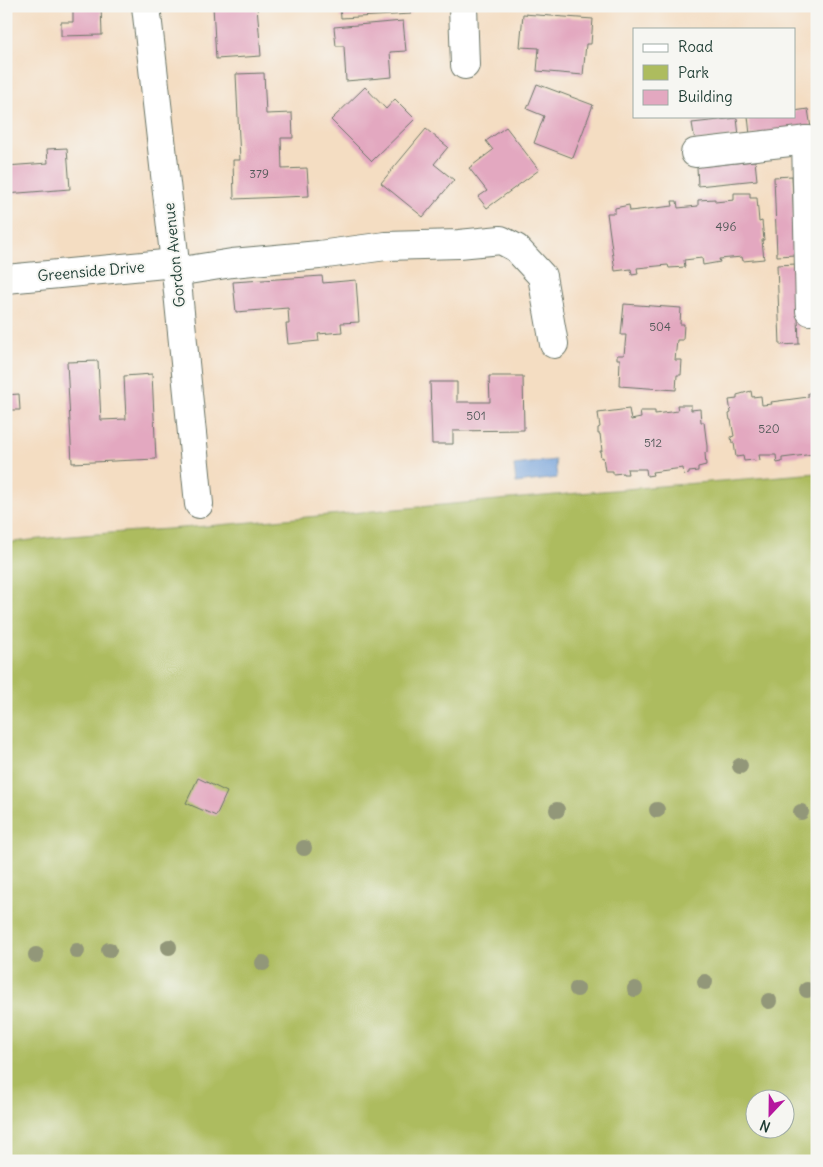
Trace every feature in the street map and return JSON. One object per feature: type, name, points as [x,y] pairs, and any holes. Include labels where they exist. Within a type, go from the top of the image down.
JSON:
[{"type":"street","name":"Gordon Avenue","points":[[146,6],[176,268],[199,504]]},
{"type":"street","points":[[463,6],[465,64]]},
{"type":"street","points":[[695,153],[811,140],[810,311]]},
{"type":"street","name":"Greenside Drive","points":[[6,279],[176,268],[319,255],[386,246],[460,244],[501,240],[516,248],[542,276],[554,344]]},
{"type":"green space","points":[[817,473],[817,1161],[6,1161],[6,543]]},
{"type":"water","points":[[555,460],[557,478],[516,483],[514,465]]},
{"type":"building","points":[[73,6],[101,6],[102,35],[61,36],[61,22],[73,22]]},
{"type":"building","points":[[213,6],[257,6],[261,56],[216,59]]},
{"type":"building","points":[[340,6],[411,6],[411,14],[341,18]]},
{"type":"building","points":[[523,14],[593,19],[591,44],[586,44],[583,75],[537,71],[539,48],[520,47]]},
{"type":"building","points":[[403,21],[406,51],[390,52],[392,77],[346,81],[344,46],[336,46],[334,27]]},
{"type":"building","points":[[264,73],[266,114],[292,113],[293,138],[281,138],[282,169],[307,168],[309,196],[234,199],[233,160],[240,160],[236,74]]},
{"type":"building","points":[[537,84],[593,105],[573,158],[534,143],[544,116],[527,109]]},
{"type":"building","points":[[365,87],[386,109],[395,99],[415,119],[372,161],[331,120]]},
{"type":"building","points":[[808,109],[811,128],[750,135],[748,118],[796,118],[796,111]]},
{"type":"building","points":[[737,118],[739,136],[695,141],[692,123]]},
{"type":"building","points":[[506,127],[539,170],[487,208],[478,197],[487,191],[469,168],[493,150],[486,141]]},
{"type":"building","points":[[426,129],[448,147],[434,164],[454,180],[423,217],[381,183]]},
{"type":"building","points":[[67,148],[70,189],[6,194],[6,166],[48,163],[47,149]]},
{"type":"building","points":[[755,161],[757,180],[698,186],[697,167]]},
{"type":"building","points":[[792,176],[795,255],[777,256],[774,177]]},
{"type":"building","points":[[734,193],[750,193],[750,198],[757,198],[759,222],[762,221],[764,259],[743,261],[742,257],[719,259],[720,262],[703,265],[702,258],[684,260],[685,267],[669,268],[668,265],[637,268],[638,274],[632,275],[631,269],[615,271],[607,213],[615,213],[615,208],[629,205],[630,211],[673,206],[672,201],[677,201],[678,208],[698,206],[698,200],[715,199],[715,202],[734,200]]},
{"type":"building","points":[[796,264],[799,344],[780,345],[777,265]]},
{"type":"building","points":[[322,276],[323,283],[356,280],[359,322],[341,323],[342,332],[318,334],[319,341],[288,344],[286,324],[289,324],[288,308],[236,312],[233,282]]},
{"type":"building","points":[[624,304],[681,308],[680,324],[684,324],[683,340],[677,340],[675,360],[682,360],[681,375],[677,375],[676,390],[619,386],[620,359],[617,359],[617,355],[624,355],[626,335],[621,335]]},
{"type":"building","points":[[98,361],[101,420],[126,419],[124,376],[152,374],[156,459],[72,463],[67,362]]},
{"type":"building","points":[[489,376],[523,376],[524,430],[453,431],[453,444],[432,444],[430,382],[457,382],[457,402],[490,402]]},
{"type":"building","points":[[751,391],[752,397],[761,396],[762,405],[808,397],[808,393],[817,392],[817,460],[814,460],[814,454],[782,458],[782,462],[777,463],[776,455],[759,455],[760,460],[754,461],[744,461],[743,456],[736,457],[731,437],[734,436],[729,414],[731,413],[729,400],[737,399],[737,395]]},
{"type":"building","points":[[19,394],[20,410],[6,410],[6,395]]},
{"type":"building","points":[[677,405],[691,405],[691,410],[700,409],[701,422],[704,422],[707,446],[707,452],[705,453],[706,465],[698,467],[698,471],[689,472],[689,474],[684,475],[683,468],[652,472],[653,475],[647,476],[646,469],[627,469],[628,474],[613,474],[613,471],[605,471],[600,451],[602,451],[600,434],[598,434],[598,428],[600,427],[598,413],[629,409],[631,420],[641,418],[640,411],[655,411],[655,414],[678,411]]},
{"type":"building","points":[[198,778],[227,792],[216,816],[186,803]]}]
